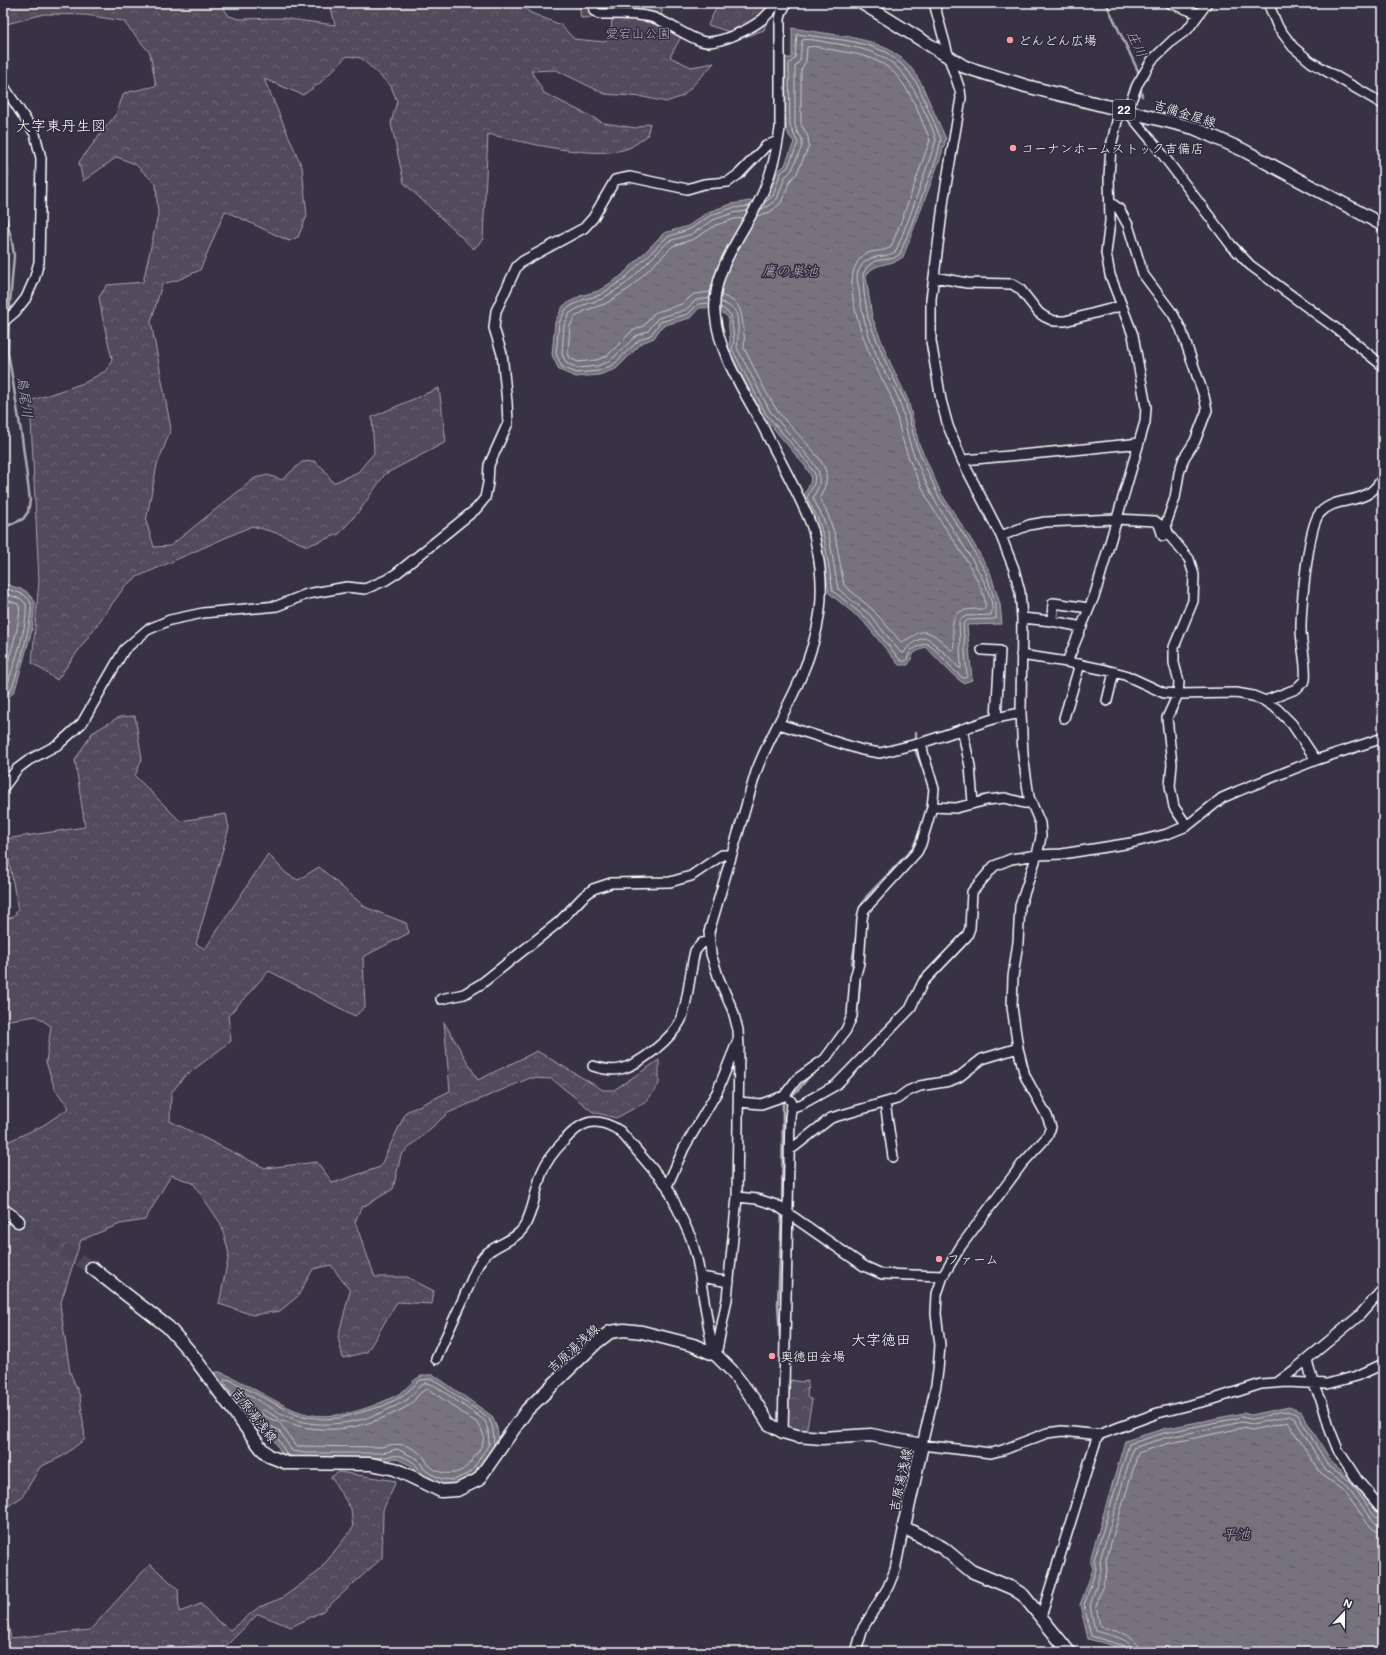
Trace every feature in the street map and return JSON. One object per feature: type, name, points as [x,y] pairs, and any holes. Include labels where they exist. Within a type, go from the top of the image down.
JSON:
[{"type":"main road","name":"吉備金屋線","points":[[862,3],[965,67],[1001,79],[1194,128],[1229,143],[1383,225]]},
{"type":"main road","points":[[3,1210],[18,1220]]},
{"type":"main road","name":"吉原湯浅線","points":[[92,1268],[168,1327],[190,1352],[261,1448],[269,1456],[287,1463],[371,1464],[394,1469],[441,1491],[457,1490],[478,1480],[527,1410],[597,1342],[610,1332],[624,1330],[642,1332],[693,1345],[714,1354],[730,1370],[754,1400],[770,1424],[783,1432],[797,1436],[822,1438],[871,1435],[922,1445],[904,1526],[946,1550],[971,1571],[1016,1590],[1028,1600],[1068,1652]]},
{"type":"street","points":[[593,3],[594,10],[599,14],[651,17],[663,21],[696,39],[710,42],[728,38],[753,25],[762,19],[777,3]]},
{"type":"street","points":[[714,1354],[727,1299],[737,1197],[739,1038],[733,1010],[719,979],[711,954],[710,932],[713,915],[765,748],[779,724],[801,678],[814,644],[821,612],[822,583],[819,559],[811,524],[731,368],[719,338],[715,314],[717,291],[723,267],[764,190],[778,141],[780,129],[780,19],[782,11],[787,3]]},
{"type":"street","points":[[934,3],[949,58],[960,90],[961,98],[944,196],[931,300],[932,341],[941,400],[948,426],[962,460],[1001,536],[1014,569],[1020,592],[1022,618],[1021,713],[1023,755],[1030,797],[1040,823],[1041,837],[1037,855],[1020,906],[1018,942],[1013,977],[1012,1007],[1018,1048],[1025,1076],[1049,1120],[1051,1127],[1050,1134],[1022,1164],[961,1246],[943,1276],[937,1294],[936,1314],[940,1345],[936,1384],[922,1445],[991,1453],[1003,1450],[1047,1433],[1062,1431],[1098,1434],[1108,1432],[1158,1413],[1214,1399],[1261,1384],[1277,1382],[1327,1384],[1344,1380],[1383,1364]]},
{"type":"street","points":[[1170,3],[1199,14]]},
{"type":"street","points":[[1067,662],[1095,594],[1145,422],[1146,407],[1133,335],[1110,275],[1106,253],[1110,221],[1109,176],[1111,146],[1124,110],[1137,84],[1152,60],[1173,40],[1188,29],[1207,3]]},
{"type":"street","points":[[1268,3],[1278,27],[1294,48],[1311,62],[1383,104]]},
{"type":"street","points":[[3,85],[34,134],[41,158],[39,262],[34,280],[26,298],[15,312],[3,322]]},
{"type":"street","points":[[1124,110],[1156,146],[1231,245],[1250,265],[1339,330],[1383,366]]},
{"type":"street","points":[[3,788],[17,769],[29,760],[58,744],[82,723],[124,650],[147,630],[170,620],[203,613],[277,606],[307,594],[347,587],[365,589],[386,580],[397,573],[476,509],[485,498],[490,465],[508,422],[508,402],[502,354],[494,328],[496,311],[516,266],[584,228],[593,218],[616,180],[630,177],[687,189],[704,184],[728,182],[739,174],[766,146],[778,141]]},
{"type":"street","points":[[1110,202],[1119,209],[1128,225],[1143,274],[1173,314],[1181,329],[1204,396],[1206,410],[1195,441],[1184,458],[1179,473],[1175,498],[1166,524],[1168,533],[1177,545],[1184,551],[1191,562],[1194,576],[1193,601],[1174,647],[1174,663],[1179,682],[1178,694],[1166,718],[1172,764],[1170,786],[1174,807],[1187,826]]},
{"type":"street","points":[[934,277],[967,283],[1012,284],[1020,289],[1045,318],[1054,321],[1065,321],[1121,306]]},
{"type":"street","points":[[962,460],[1139,442]]},
{"type":"street","points":[[1265,701],[1296,688],[1305,680],[1301,629],[1309,545],[1315,520],[1319,514],[1330,506],[1355,500],[1370,493],[1380,484],[1383,477]]},
{"type":"street","points":[[1001,536],[1029,525],[1045,522],[1116,519],[1148,520],[1158,522],[1167,542],[1177,545]]},
{"type":"street","points":[[1052,621],[1053,603],[1090,608]]},
{"type":"street","points":[[1022,618],[1082,626]]},
{"type":"street","points":[[982,650],[1000,651],[996,718]]},
{"type":"street","points":[[1021,655],[1080,664],[1114,672],[1125,675],[1164,693],[1236,694],[1253,696],[1265,701],[1277,709],[1292,724],[1316,760]]},
{"type":"street","points":[[1064,718],[1080,664]]},
{"type":"street","points":[[1106,701],[1114,672]]},
{"type":"street","points":[[779,724],[862,750],[880,753],[921,742],[996,718],[1021,713]]},
{"type":"street","points":[[962,729],[970,766],[973,803]]},
{"type":"street","points":[[784,1096],[789,1098],[796,1106],[836,1085],[910,1009],[923,982],[967,936],[970,928],[972,892],[994,866],[1012,859],[1037,855],[1062,854],[1131,843],[1167,834],[1187,826],[1222,798],[1316,760],[1383,738]]},
{"type":"street","points":[[739,1102],[761,1104],[784,1096],[797,1079],[825,1059],[846,1030],[852,1016],[855,978],[859,963],[864,910],[917,852],[921,844],[932,807],[933,785],[921,742]]},
{"type":"street","points":[[932,807],[956,808],[973,803],[1005,798],[1024,803],[1032,802]]},
{"type":"street","points":[[441,999],[464,994],[481,984],[559,922],[583,897],[593,889],[611,883],[670,882],[691,876],[722,855],[731,855]]},
{"type":"street","points":[[593,1066],[608,1070],[625,1068],[645,1056],[671,1034],[682,1015],[695,951],[699,945],[710,941]]},
{"type":"street","points":[[666,1186],[684,1148],[718,1092],[739,1038]]},
{"type":"street","points":[[789,1149],[794,1147],[831,1118],[897,1099],[908,1091],[920,1086],[955,1079],[982,1059],[1018,1048]]},
{"type":"street","points":[[783,1432],[789,1149],[792,1103]]},
{"type":"street","points":[[885,1103],[893,1157]]},
{"type":"street","points":[[436,1359],[482,1258],[517,1235],[524,1227],[533,1207],[538,1186],[547,1161],[572,1131],[584,1123],[592,1122],[602,1122],[611,1125],[620,1131],[666,1186],[695,1248],[714,1354]]},
{"type":"street","points":[[737,1197],[770,1202],[788,1212],[873,1271],[891,1275],[943,1276]]},
{"type":"street","points":[[701,1277],[729,1282]]},
{"type":"street","points":[[1277,1382],[1307,1360],[1359,1316],[1383,1289]]},
{"type":"street","points":[[1307,1360],[1312,1384],[1322,1402],[1334,1440],[1343,1459],[1358,1481],[1383,1510]]},
{"type":"street","points":[[1041,1616],[1098,1434]]},
{"type":"street","points":[[856,1652],[863,1628],[888,1587],[893,1575],[899,1556],[904,1526]]},
{"type":"green space","name":"愛宕山公園","points":[[3,3],[220,3],[229,16],[239,19],[281,18],[335,25],[330,3],[522,3],[529,12],[561,25],[574,39],[605,42],[611,33],[612,17],[581,18],[579,3],[665,3],[662,9],[661,23],[681,37],[670,57],[691,67],[714,63],[683,96],[666,102],[643,97],[605,94],[556,70],[531,71],[544,93],[604,123],[636,128],[650,123],[647,136],[629,148],[598,152],[559,149],[488,134],[483,239],[474,249],[404,183],[391,123],[397,101],[391,86],[361,58],[347,56],[320,83],[303,95],[264,79],[302,167],[307,216],[298,237],[289,241],[225,211],[200,270],[178,280],[162,284],[151,322],[171,429],[157,465],[146,521],[154,547],[170,546],[255,478],[268,475],[282,480],[302,462],[314,461],[324,469],[333,483],[358,472],[374,453],[372,417],[439,388],[446,442],[385,474],[360,510],[339,534],[307,546],[280,534],[252,526],[137,577],[125,586],[57,680],[32,663],[39,580],[30,401],[84,383],[107,370],[112,359],[99,297],[107,285],[143,282],[158,215],[156,184],[135,164],[117,157],[83,181],[79,162],[116,114],[124,93],[156,86],[150,53],[123,21],[86,15],[44,14],[3,25]]},
{"type":"green space","points":[[708,3],[771,3],[764,30],[745,37],[708,25],[717,6]]},
{"type":"green space","points":[[135,716],[142,759],[135,776],[180,821],[226,814],[229,828],[196,944],[205,949],[268,854],[287,874],[298,880],[319,867],[365,907],[406,923],[409,933],[363,957],[365,1007],[355,1016],[269,971],[228,1016],[231,1041],[184,1077],[171,1093],[170,1121],[265,1168],[317,1162],[333,1183],[380,1167],[406,1112],[450,1091],[444,1022],[478,1080],[537,1051],[603,1090],[614,1090],[659,1060],[659,1084],[646,1102],[616,1118],[593,1112],[552,1079],[530,1078],[448,1113],[401,1155],[393,1189],[361,1208],[355,1222],[375,1277],[407,1277],[434,1291],[432,1304],[397,1302],[367,1352],[343,1358],[338,1337],[350,1291],[331,1265],[313,1269],[298,1296],[280,1311],[253,1315],[219,1304],[229,1254],[221,1224],[193,1183],[171,1175],[145,1220],[120,1224],[81,1240],[60,1305],[70,1372],[80,1396],[85,1439],[63,1456],[40,1467],[22,1497],[3,1509],[3,1144],[42,1126],[69,1108],[55,1089],[46,1062],[51,1026],[36,1016],[3,1021],[3,920],[13,917],[18,910],[5,839],[85,827],[75,760],[92,733],[119,717]]},
{"type":"green space","points":[[791,1380],[802,1382],[808,1381],[807,1397],[812,1400],[806,1433],[785,1427],[785,1394]]},
{"type":"green space","points":[[339,1472],[396,1481],[383,1510],[382,1558],[323,1611],[291,1627],[258,1614],[221,1651],[202,1645],[175,1649],[174,1652],[3,1652],[3,1601],[11,1638],[90,1630],[150,1564],[178,1589],[179,1612],[201,1604],[215,1619],[230,1630],[259,1607],[282,1598],[318,1572],[353,1528],[351,1509],[331,1477]]},
{"type":"water","name":"鷹の巣池","points":[[792,28],[850,37],[871,42],[888,49],[903,59],[921,83],[946,139],[940,159],[903,257],[874,268],[866,276],[872,317],[889,360],[908,400],[919,444],[941,493],[990,572],[1000,604],[1002,624],[967,625],[972,680],[963,683],[925,647],[914,653],[908,665],[899,665],[863,621],[829,593],[820,539],[814,521],[803,498],[810,483],[811,476],[805,466],[763,416],[728,349],[730,340],[728,317],[714,309],[699,308],[690,318],[662,326],[654,338],[642,343],[616,369],[599,375],[576,377],[559,370],[552,355],[555,322],[563,306],[580,296],[598,291],[621,276],[664,233],[688,226],[708,212],[731,204],[763,199],[769,194],[777,172],[785,165],[794,142],[789,136],[786,127],[785,58],[792,58]]},
{"type":"water","points":[[3,583],[26,591],[35,602],[32,630],[15,690],[3,705]]},
{"type":"water","points":[[3,729],[10,739],[3,751]]},
{"type":"water","points":[[212,1372],[220,1372],[232,1377],[297,1411],[321,1416],[347,1413],[372,1406],[401,1393],[421,1376],[434,1375],[492,1416],[497,1428],[499,1442],[477,1479],[446,1489],[416,1473],[412,1466],[395,1458],[385,1462],[284,1458],[272,1436],[255,1430]]},
{"type":"water","name":"平池","points":[[1289,1407],[1301,1412],[1333,1464],[1344,1474],[1353,1478],[1357,1486],[1383,1518],[1383,1652],[1128,1652],[1111,1645],[1088,1639],[1080,1605],[1093,1569],[1090,1560],[1125,1441],[1163,1429],[1243,1413],[1251,1415]]},
{"type":"waterway","name":"庄川","points":[[1106,3],[1139,76]]},
{"type":"waterway","name":"庄川","points":[[1140,85],[1142,96]]},
{"type":"waterway","name":"鳥尾川","points":[[3,154],[8,171],[3,198]]},
{"type":"waterway","name":"鳥尾川","points":[[3,207],[12,241],[14,256],[9,314]]},
{"type":"waterway","name":"鳥尾川","points":[[3,528],[23,519],[28,512],[30,500],[22,438],[8,352],[9,321]]},
{"type":"waterway","points":[[916,732],[916,742]]},
{"type":"waterway","points":[[916,747],[916,752],[926,776]]},
{"type":"waterway","points":[[860,908],[867,896],[913,848],[922,825]]},
{"type":"waterway","points":[[854,969],[852,964],[857,931]]},
{"type":"waterway","points":[[850,1032],[856,1019],[860,983],[859,979]]},
{"type":"waterway","points":[[816,1071],[826,1063]]},
{"type":"waterway","points":[[782,1206],[783,1103],[799,1089],[812,1073]]},
{"type":"waterway","points":[[780,1337],[778,1305],[782,1211]]},
{"type":"tunnel","points":[[18,1221],[92,1268]]},
{"type":"place","name":"どんどん広場","points":[[1010,40]]},
{"type":"place","name":"コーナンホームストック吉備店","points":[[1013,148]]},
{"type":"place","name":"ファーム","points":[[939,1259]]},
{"type":"place","name":"奥徳田会場","points":[[772,1356]]},
{"type":"district","name":"大字東丹生図","points":[[61,126]]},
{"type":"district","name":"大字徳田","points":[[881,1340]]}]
